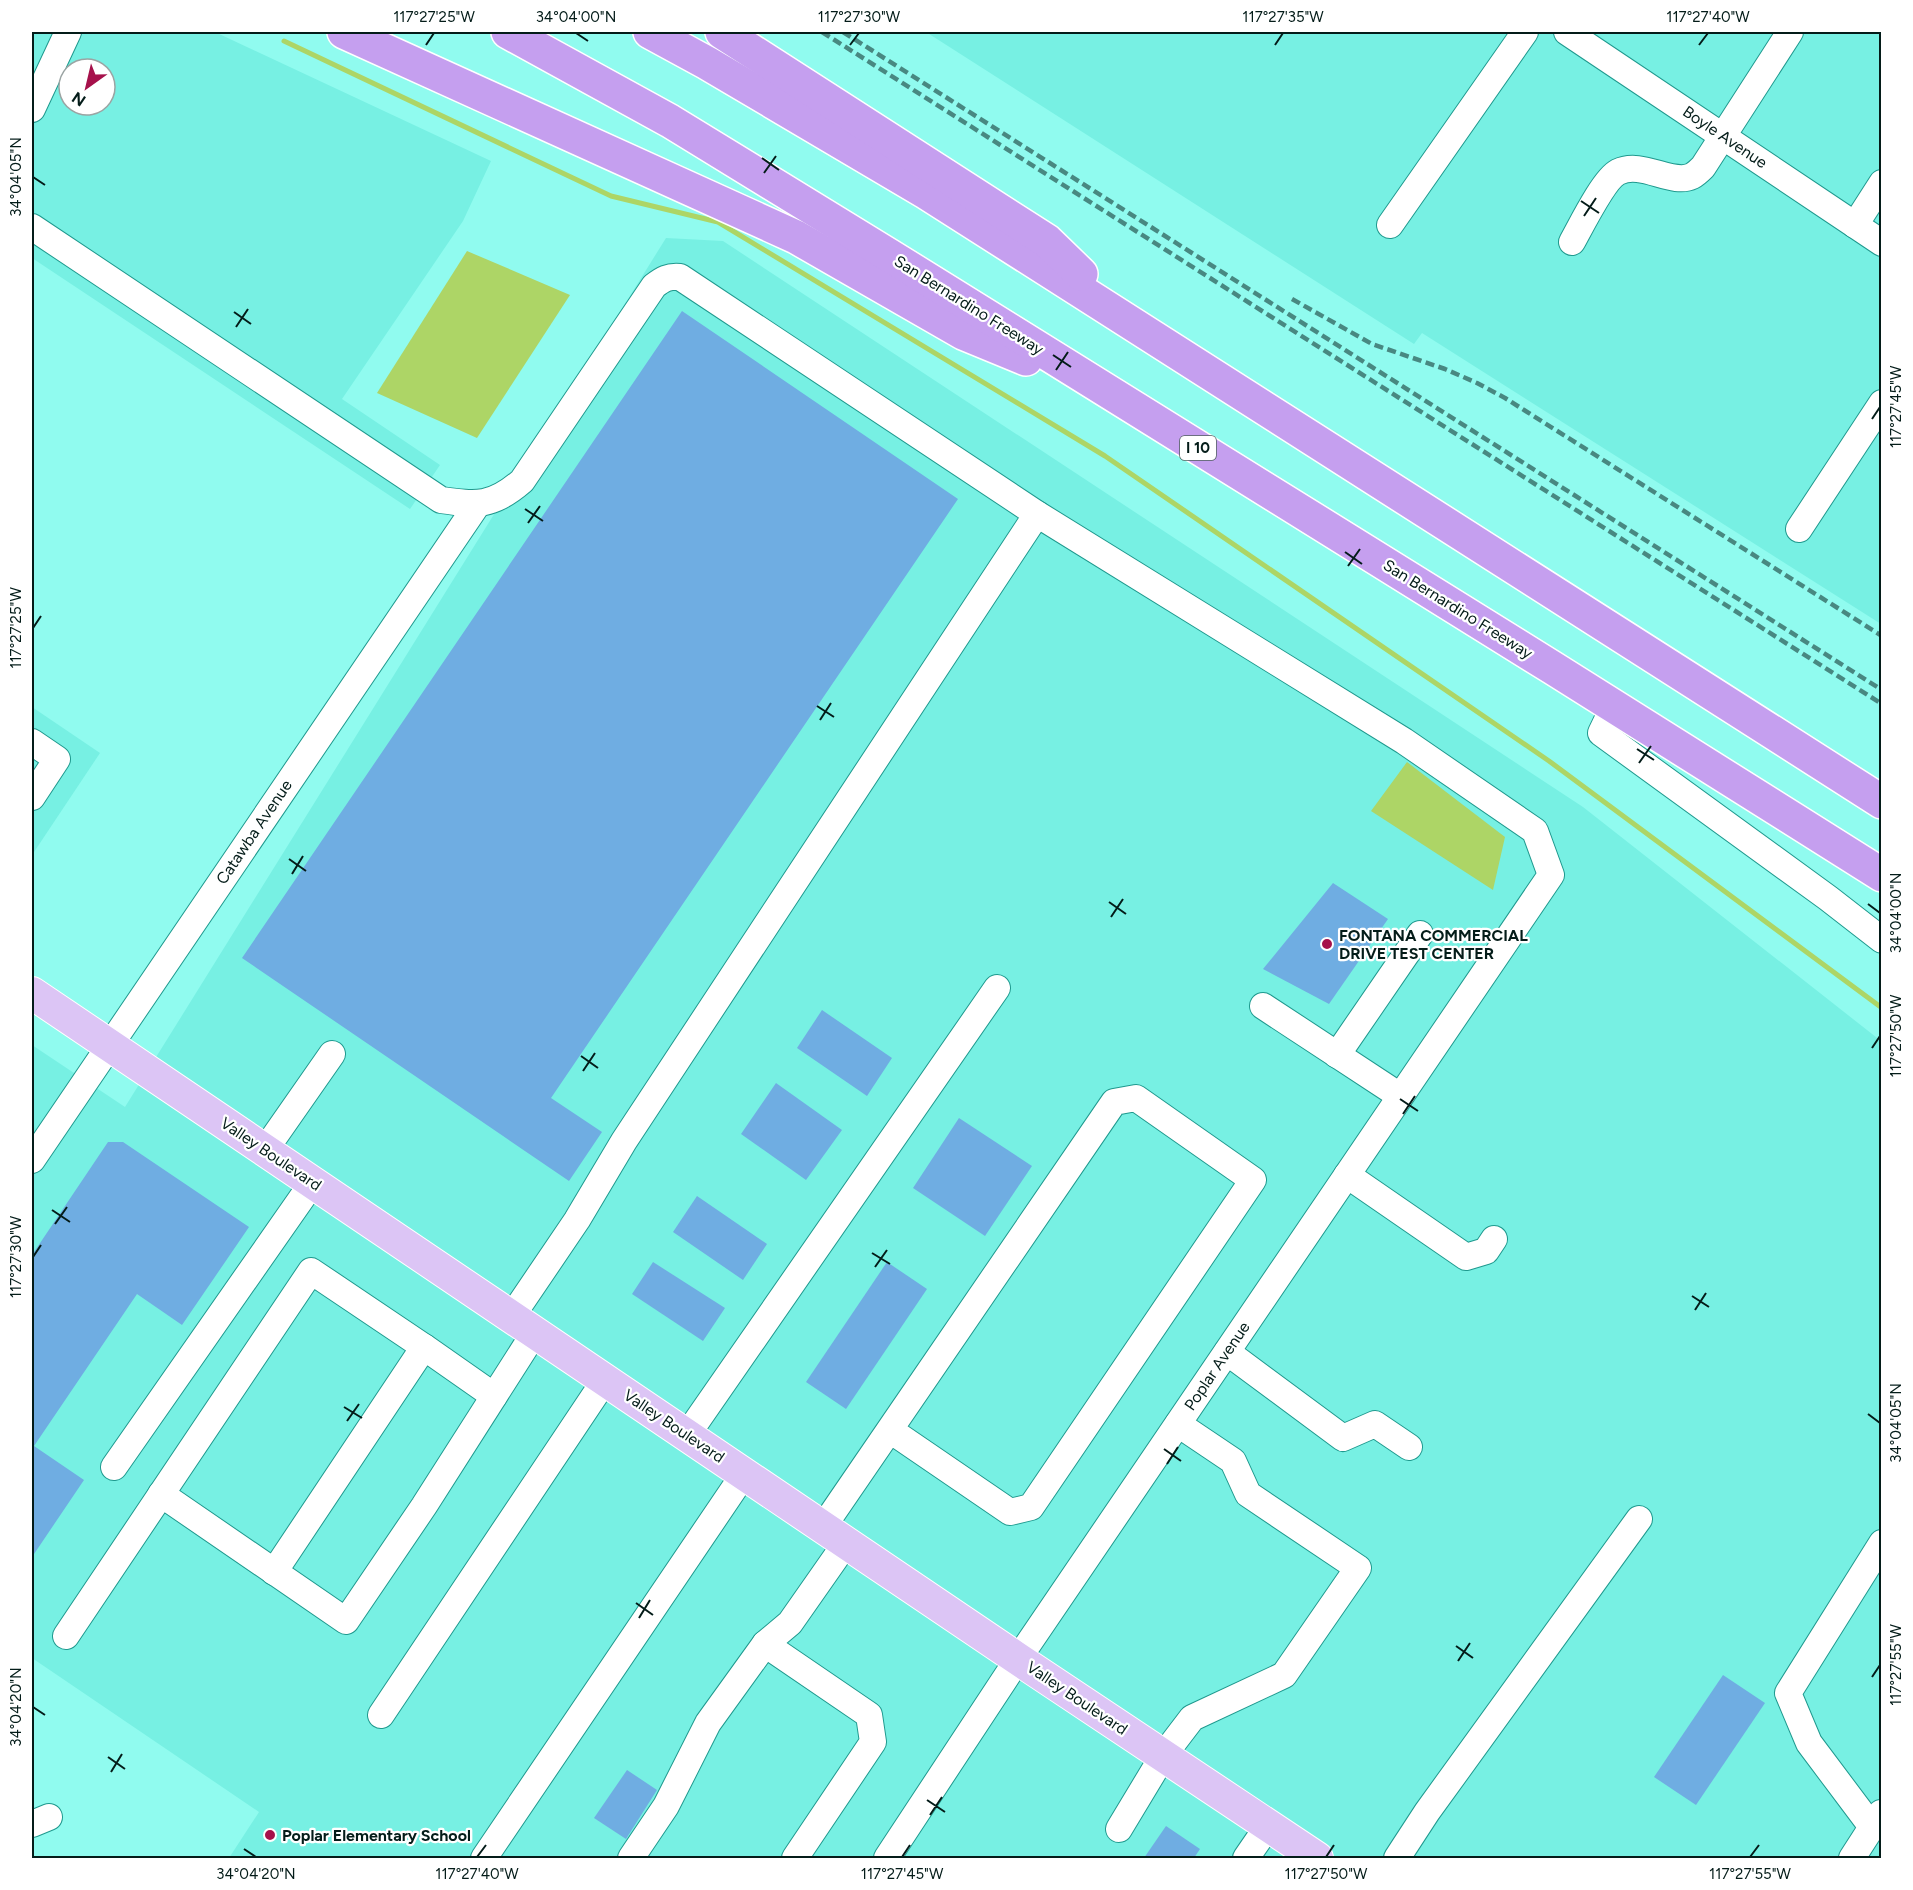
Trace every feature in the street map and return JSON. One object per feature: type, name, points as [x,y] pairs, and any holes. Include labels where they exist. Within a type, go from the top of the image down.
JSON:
[{"type":"highway","points":[[344,32],[796,237],[963,333],[1114,395]]},
{"type":"highway","name":"San Bernardino Freeway","points":[[508,32],[670,122],[1114,395],[1881,875]]},
{"type":"highway","points":[[650,32],[707,63],[927,193],[1881,802]]},
{"type":"highway","points":[[722,32],[1047,242],[1132,323]]},
{"type":"main road","name":"Valley Boulevard","points":[[32,993],[1018,1659],[1317,1858]]},
{"type":"street","points":[[32,110],[68,32]]},
{"type":"street","points":[[1390,225],[1525,32]]},
{"type":"street","name":"Boyle Avenue","points":[[1568,32],[1881,243]]},
{"type":"street","points":[[1572,242],[1606,184],[1618,172],[1653,171],[1680,179],[1692,176],[1703,167],[1790,32]]},
{"type":"street","points":[[1855,225],[1881,183]]},
{"type":"street","points":[[32,226],[441,500],[477,505],[510,492],[522,481],[647,296],[662,279],[670,276],[680,277],[691,283],[1037,514],[637,1121],[577,1220],[523,1324],[494,1396],[424,1506],[345,1621],[161,1494]]},
{"type":"street","points":[[1799,529],[1881,403]]},
{"type":"street","name":"Catawba Avenue","points":[[32,1160],[477,505]]},
{"type":"street","name":"Poplar Avenue","points":[[887,1858],[1018,1659],[1551,874],[1535,831],[1404,741],[1037,514]]},
{"type":"street","points":[[1614,706],[1601,733],[1881,939]]},
{"type":"street","points":[[32,742],[57,759],[32,797]]},
{"type":"street","points":[[1337,1055],[1420,934]]},
{"type":"street","points":[[687,1435],[996,988]]},
{"type":"street","points":[[1263,1006],[1400,1096]]},
{"type":"street","points":[[265,1149],[332,1054]]},
{"type":"street","points":[[631,1858],[666,1806],[708,1723],[765,1644],[790,1623],[890,1430],[1114,1102],[1136,1098],[1253,1180],[1031,1507],[1010,1512],[890,1430]]},
{"type":"street","points":[[1347,1175],[1466,1257],[1486,1251],[1494,1239]]},
{"type":"street","points":[[114,1467],[313,1182]]},
{"type":"street","points":[[66,1636],[311,1271],[494,1396]]},
{"type":"street","points":[[274,1572],[424,1347]]},
{"type":"street","points":[[1227,1352],[1342,1438],[1375,1424],[1409,1447]]},
{"type":"street","points":[[381,1715],[605,1380]]},
{"type":"street","points":[[1119,1829],[1163,1756],[1192,1718],[1284,1676],[1358,1568],[1248,1494],[1233,1461],[1178,1424]]},
{"type":"street","points":[[484,1858],[744,1474]]},
{"type":"street","points":[[1397,1858],[1427,1812],[1639,1519]]},
{"type":"street","points":[[1852,1858],[1877,1819],[1809,1743],[1788,1693],[1881,1543]]},
{"type":"street","points":[[765,1644],[869,1715],[873,1742],[795,1858]]},
{"type":"street","points":[[1246,1858],[1268,1826]]},
{"type":"shaded area","points":[[32,32],[215,32],[491,161],[463,221],[342,399],[440,465],[410,509],[32,258]]},
{"type":"shaded area","points":[[926,32],[1881,32],[1881,624],[1422,333],[1414,344]]},
{"type":"shaded area","points":[[666,238],[723,241],[1583,807],[1881,1041],[1881,1858],[229,1858],[259,1812],[32,1658],[32,1045],[125,1107]]},
{"type":"shaded area","points":[[467,251],[570,295],[477,438],[377,393]]},
{"type":"shaded area","points":[[32,707],[100,753],[32,855]]},
{"type":"shaded area","points":[[1407,762],[1505,837],[1493,890],[1371,811]]},
{"type":"building","points":[[682,311],[958,499],[551,1098],[602,1132],[569,1181],[242,958]]},
{"type":"building","name":"FONTANA COMMERCIAL DRIVE TEST CENTER","points":[[1333,883],[1388,919],[1329,1004],[1263,969]]},
{"type":"building","points":[[822,1010],[892,1058],[867,1096],[797,1048]]},
{"type":"building","points":[[776,1083],[842,1130],[806,1180],[741,1134]]},
{"type":"building","points":[[959,1118],[1032,1166],[985,1236],[913,1188]]},
{"type":"building","points":[[108,1142],[123,1142],[249,1227],[182,1325],[137,1294],[34,1446],[84,1480],[32,1557],[32,1255]]},
{"type":"building","points":[[697,1196],[767,1244],[743,1280],[673,1232]]},
{"type":"building","points":[[653,1262],[725,1308],[703,1341],[632,1294]]},
{"type":"building","points":[[887,1262],[927,1289],[846,1409],[806,1382]]},
{"type":"building","points":[[1723,1675],[1765,1703],[1696,1805],[1654,1777]]},
{"type":"building","points":[[627,1770],[657,1790],[626,1839],[594,1818]]},
{"type":"building","points":[[1166,1826],[1200,1849],[1194,1858],[1144,1858]]},
{"type":"waterway","points":[[284,41],[611,196],[718,222],[1105,456],[1549,761],[1882,1008]]},
{"type":"railway","points":[[822,32],[1882,704]]},
{"type":"railway","points":[[843,32],[1882,690]]},
{"type":"railway","points":[[1292,299],[1372,344],[1445,369],[1505,398],[1882,636]]},
{"type":"place","name":"FONTANA COMMERCIAL DRIVE TEST CENTER","points":[[1327,944]]},
{"type":"place","name":"Poplar Elementary School","points":[[270,1835]]}]
